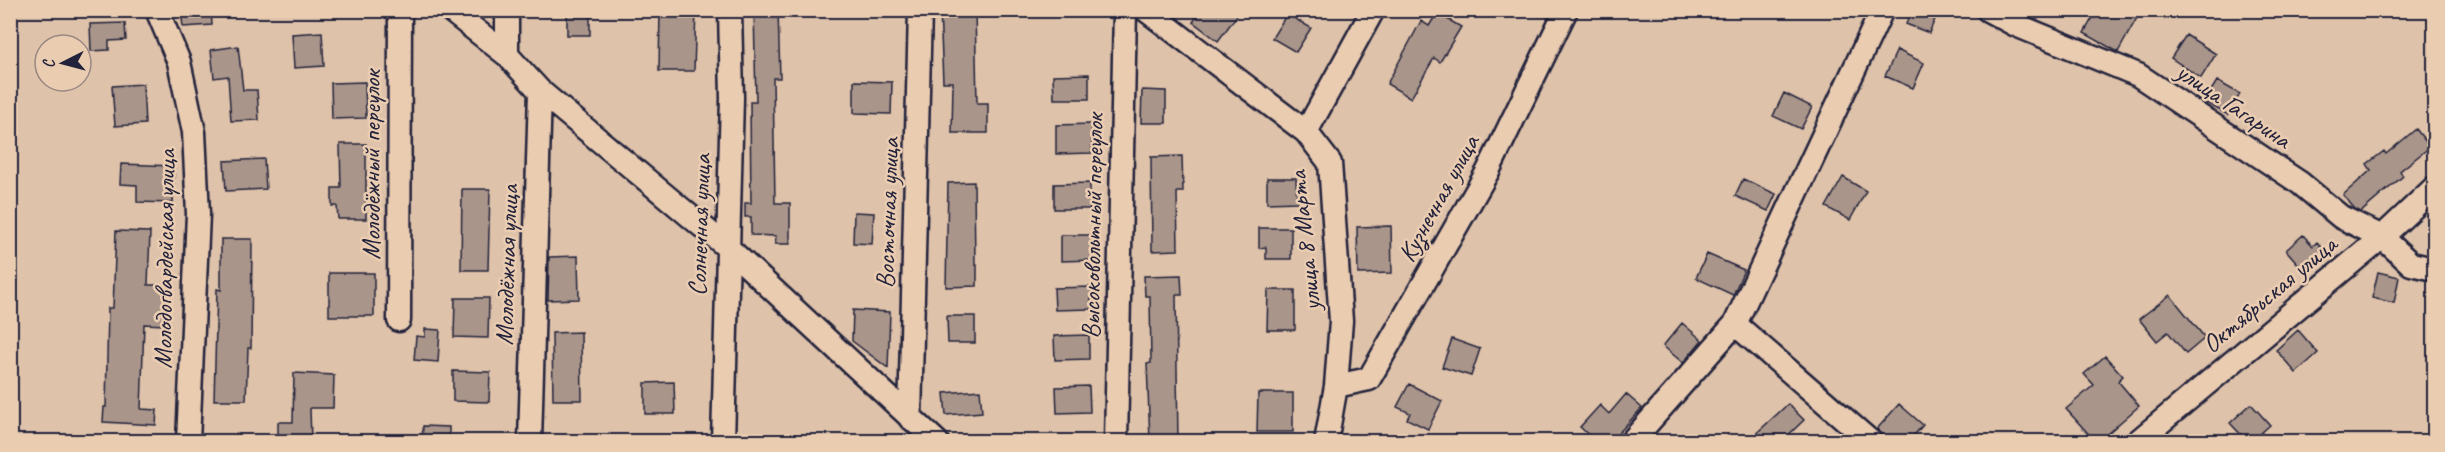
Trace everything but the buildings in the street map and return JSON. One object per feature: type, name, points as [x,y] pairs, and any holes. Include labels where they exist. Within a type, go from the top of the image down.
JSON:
[{"type":"street","name":"Молодогвардейская улица","points":[[157,10],[179,62],[194,132],[198,214],[188,441]]},
{"type":"street","name":"Молодёжный переулок","points":[[399,320],[400,10]]},
{"type":"street","points":[[450,10],[507,55],[540,91],[727,247],[937,441]]},
{"type":"street","points":[[507,10],[507,55]]},
{"type":"street","name":"Солнечная улица","points":[[723,441],[732,98],[730,10]]},
{"type":"street","name":"Восточная улица","points":[[910,418],[920,10]]},
{"type":"street","name":"Высоковольтный переулок","points":[[1116,441],[1125,10]]},
{"type":"street","name":"улица 8 Марта","points":[[1146,10],[1306,132],[1330,163],[1341,321],[1336,386],[1326,441]]},
{"type":"street","points":[[1306,132],[1373,10]]},
{"type":"street","name":"Кузнечная улица","points":[[1336,386],[1370,380],[1488,171],[1566,10]]},
{"type":"street","points":[[1631,441],[1735,324],[1882,10]]},
{"type":"street","name":"улица Гагарина","points":[[1988,10],[2016,25],[2138,75],[2300,183],[2341,217],[2382,237],[2411,264],[2434,269]]},
{"type":"street","name":"Молодёжная улица","points":[[530,441],[540,91]]},
{"type":"street","name":"Октябрьская улица","points":[[2138,441],[2382,237],[2434,188]]},
{"type":"street","points":[[1735,324],[1871,441]]}]
